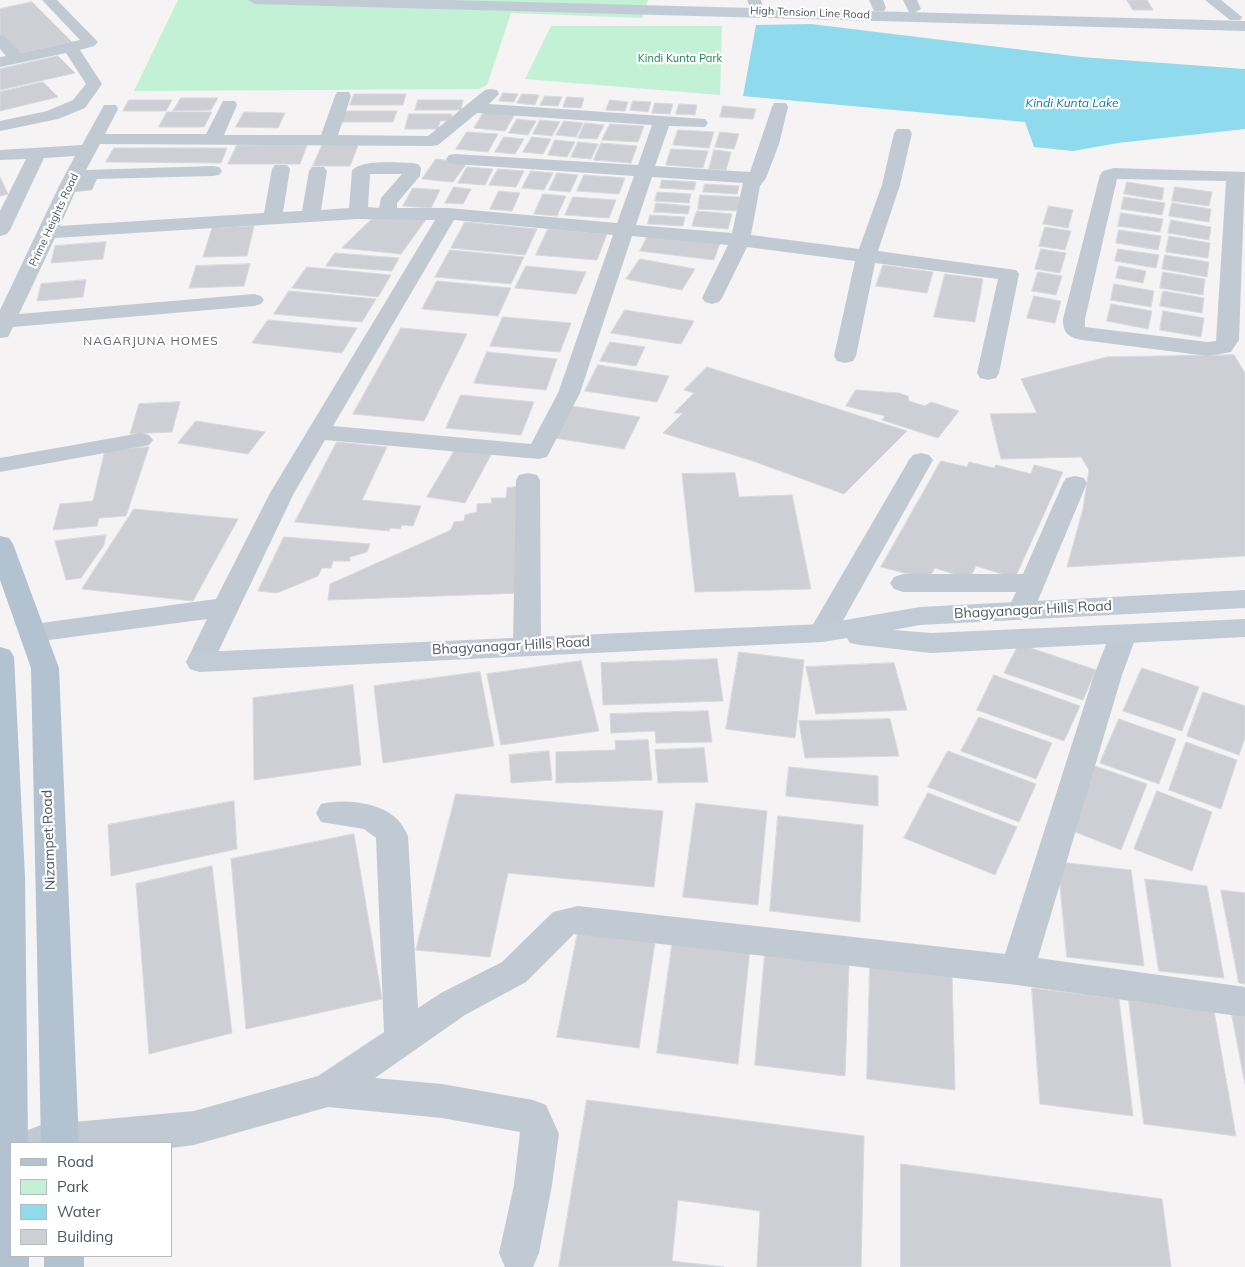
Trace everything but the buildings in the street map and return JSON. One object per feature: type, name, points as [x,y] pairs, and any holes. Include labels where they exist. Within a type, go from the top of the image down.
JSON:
[{"type":"main road","name":"High Tension Line Road","points":[[255,0],[756,5],[912,4],[1242,20]]},
{"type":"main road","name":"High Tension Line Road","points":[[554,0],[1242,20]]},
{"type":"main road","name":"Nizampet Road","points":[[0,544],[34,632],[45,668],[36,1142]]},
{"type":"main road","name":"Bhagyanagar Hills Road","points":[[822,633],[920,616],[1245,599]]},
{"type":"main road","name":"Bhagyanagar Hills Road","points":[[200,662],[527,645],[822,633],[931,642],[1245,628]]},
{"type":"main road","name":"Nizampet Road","points":[[0,657],[9,877],[36,1142]]},
{"type":"street","points":[[0,62],[90,42],[49,0]]},
{"type":"street","points":[[1212,0],[1242,20]]},
{"type":"street","points":[[0,40],[17,58]]},
{"type":"street","points":[[0,126],[52,115],[79,104],[94,84],[70,47]]},
{"type":"street","points":[[0,154],[38,152],[90,144],[213,139],[432,141],[491,94]]},
{"type":"street","points":[[328,140],[343,96]]},
{"type":"street","points":[[213,139],[229,105]]},
{"type":"street","points":[[712,298],[740,240],[752,185],[757,178],[770,144],[780,107]]},
{"type":"street","points":[[473,108],[699,123]]},
{"type":"street","name":"Prime Heights Road","points":[[3,327],[48,233],[68,186],[110,109]]},
{"type":"street","points":[[317,432],[539,452],[569,393],[662,120]]},
{"type":"street","points":[[0,136],[26,131]]},
{"type":"street","points":[[845,356],[866,257],[891,185],[903,133]]},
{"type":"street","points":[[0,230],[38,152]]},
{"type":"street","points":[[455,159],[757,178]]},
{"type":"street","points":[[358,213],[361,171],[364,169],[412,168],[411,176],[388,202],[388,213]]},
{"type":"street","points":[[272,219],[280,169]]},
{"type":"street","points":[[68,186],[86,186],[90,174],[213,171]]},
{"type":"street","points":[[311,216],[318,171]]},
{"type":"street","points":[[1114,173],[1240,176],[1228,340],[1223,347],[1208,349],[1082,334],[1074,330],[1074,319],[1108,175],[1114,173]]},
{"type":"street","points":[[48,233],[358,213],[448,214],[740,240],[1009,274],[988,373]]},
{"type":"street","points":[[200,662],[282,493],[448,214]]},
{"type":"street","points":[[3,327],[254,300]]},
{"type":"street","points":[[0,465],[141,440]]},
{"type":"street","points":[[822,633],[921,460]]},
{"type":"street","points":[[527,645],[528,480]]},
{"type":"street","points":[[1021,611],[1075,484]]},
{"type":"street","points":[[903,584],[1033,583]]},
{"type":"street","points":[[34,632],[226,606]]},
{"type":"street","points":[[1017,970],[1105,685],[1123,634]]},
{"type":"street","points":[[332,813],[375,819],[383,823],[392,836],[402,1039]]},
{"type":"street","points":[[64,1142],[194,1128],[328,1090],[453,1004],[514,972],[565,922],[578,920],[1017,970],[1245,1002]]},
{"type":"street","points":[[328,1090],[442,1102],[533,1118],[540,1134],[533,1185],[519,1253]]},
{"type":"green space","points":[[178,0],[648,0],[642,18],[511,13],[487,85],[479,89],[134,91]]},
{"type":"green space","name":"Kindi Kunta Park","points":[[551,26],[722,26],[720,95],[525,79]]},
{"type":"water","name":"Kindi Kunta Lake","points":[[811,24],[1081,57],[1245,69],[1245,129],[1118,143],[1073,151],[1034,147],[1025,122],[743,96],[756,25]]},
{"type":"district","name":"NAGARJUNA HOMES","points":[[151,341]]}]
